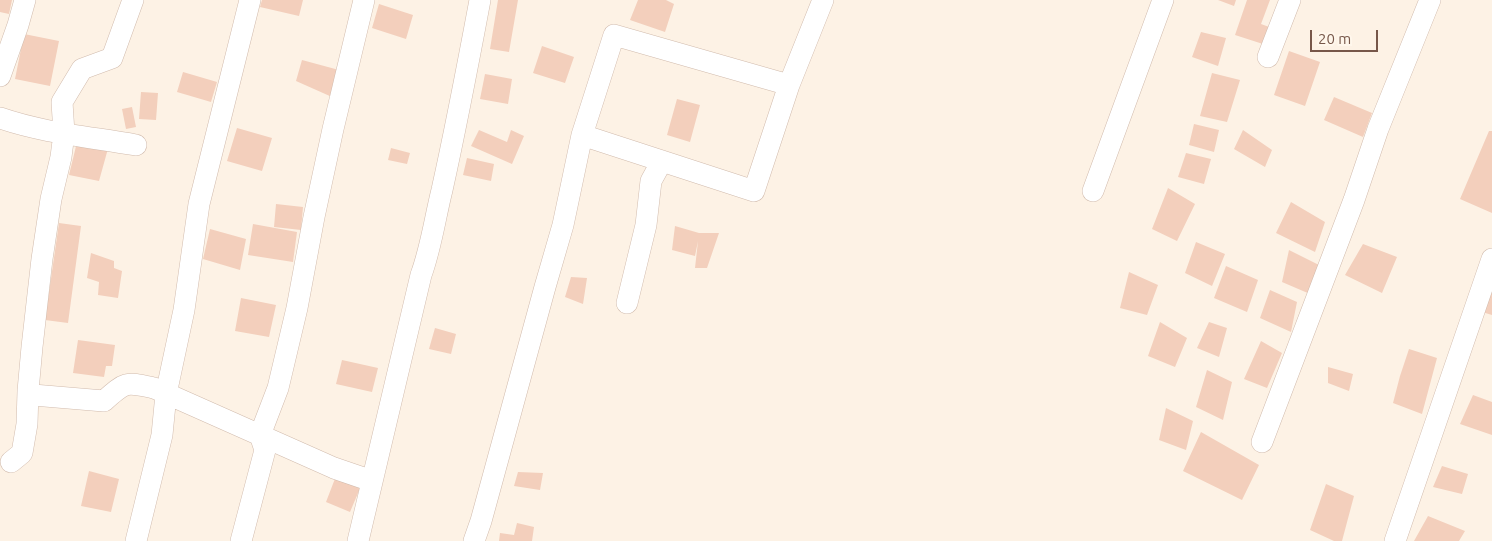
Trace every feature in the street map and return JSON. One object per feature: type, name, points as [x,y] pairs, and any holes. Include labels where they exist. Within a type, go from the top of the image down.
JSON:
[{"type":"street","points":[[0,76],[25,0]]},
{"type":"street","points":[[11,462],[22,453],[27,424],[28,391],[42,259],[64,133],[62,102],[82,69],[112,58],[133,0]]},
{"type":"street","points":[[136,541],[162,435],[166,394],[184,310],[199,204],[250,0]]},
{"type":"street","points":[[241,541],[265,450],[260,435],[278,388],[297,308],[332,130],[364,0]]},
{"type":"street","points":[[358,541],[444,179],[480,0]]},
{"type":"street","points":[[582,135],[754,191],[789,85],[823,0]]},
{"type":"street","points":[[1093,190],[1163,0]]},
{"type":"street","points":[[1268,57],[1290,0]]},
{"type":"street","points":[[1262,442],[1354,200],[1378,129],[1430,0]]},
{"type":"street","points":[[474,541],[482,521],[563,225],[582,135],[614,35],[789,85]]},
{"type":"street","points":[[0,118],[15,124],[136,145]]},
{"type":"street","points":[[627,303],[646,224],[651,181],[662,161]]},
{"type":"street","points":[[1396,541],[1492,259]]},
{"type":"street","points":[[28,391],[34,395],[104,401],[118,388],[131,383],[154,388],[334,468],[372,482]]},
{"type":"building","points":[[0,0],[12,0],[9,14],[0,12]]},
{"type":"building","points":[[262,0],[303,0],[299,16],[260,7]]},
{"type":"building","points":[[498,0],[518,0],[509,52],[490,49]]},
{"type":"building","points":[[638,0],[666,0],[674,4],[665,32],[630,20]]},
{"type":"building","points":[[1218,0],[1236,0],[1234,6]]},
{"type":"building","points":[[1247,0],[1270,0],[1261,24],[1272,28],[1266,45],[1235,35]]},
{"type":"building","points":[[379,4],[413,15],[406,39],[372,28]]},
{"type":"building","points":[[1201,32],[1226,38],[1218,66],[1192,57]]},
{"type":"building","points":[[24,34],[59,41],[50,86],[15,79]]},
{"type":"building","points":[[542,46],[574,57],[565,83],[533,73]]},
{"type":"building","points":[[1289,51],[1320,62],[1305,106],[1274,95]]},
{"type":"building","points":[[302,60],[339,70],[332,97],[296,81]]},
{"type":"building","points":[[183,72],[217,82],[211,102],[177,92]]},
{"type":"building","points":[[1212,73],[1240,80],[1227,122],[1200,116]]},
{"type":"building","points":[[485,74],[512,79],[508,104],[480,99]]},
{"type":"building","points":[[141,92],[158,93],[156,120],[139,119]]},
{"type":"building","points":[[1334,97],[1372,113],[1363,137],[1324,120]]},
{"type":"building","points":[[677,99],[700,105],[690,142],[667,135]]},
{"type":"building","points":[[132,107],[136,127],[126,129],[122,109]]},
{"type":"building","points":[[1194,124],[1219,130],[1214,152],[1189,145]]},
{"type":"building","points":[[237,128],[272,138],[262,171],[227,161]]},
{"type":"building","points":[[479,130],[507,142],[511,130],[524,136],[512,164],[471,146]]},
{"type":"building","points":[[1243,130],[1272,150],[1265,167],[1234,149]]},
{"type":"building","points":[[1489,131],[1492,131],[1492,213],[1460,199]]},
{"type":"building","points":[[78,138],[109,145],[99,181],[69,175]]},
{"type":"building","points":[[391,148],[410,153],[407,164],[388,160]]},
{"type":"building","points":[[1186,153],[1211,159],[1204,184],[1178,177]]},
{"type":"building","points":[[467,158],[494,164],[491,181],[463,175]]},
{"type":"building","points":[[1168,188],[1195,204],[1177,241],[1152,229]]},
{"type":"building","points":[[1291,202],[1325,222],[1315,252],[1276,233]]},
{"type":"building","points":[[276,204],[303,207],[301,230],[274,227]]},
{"type":"building","points":[[59,223],[81,226],[68,323],[45,320]]},
{"type":"building","points":[[253,224],[297,232],[293,262],[248,255]]},
{"type":"building","points":[[675,226],[699,233],[719,233],[707,268],[695,268],[698,241],[695,256],[672,250]]},
{"type":"building","points":[[210,229],[246,239],[240,270],[203,259]]},
{"type":"building","points":[[1196,242],[1225,254],[1212,286],[1185,273]]},
{"type":"building","points":[[1363,244],[1397,257],[1382,293],[1345,275]]},
{"type":"building","points":[[1289,250],[1319,265],[1310,294],[1282,282]]},
{"type":"building","points":[[91,253],[114,261],[114,268],[122,271],[118,298],[98,295],[99,282],[87,278]]},
{"type":"building","points":[[1226,266],[1258,280],[1247,312],[1214,298]]},
{"type":"building","points":[[1129,272],[1158,285],[1147,315],[1120,308]]},
{"type":"building","points":[[571,277],[587,278],[583,304],[565,297]]},
{"type":"building","points":[[1492,285],[1492,315],[1482,312]]},
{"type":"building","points":[[1270,290],[1297,302],[1291,332],[1260,318]]},
{"type":"building","points":[[241,298],[276,305],[269,337],[235,331]]},
{"type":"building","points":[[1160,322],[1187,338],[1175,367],[1148,356]]},
{"type":"building","points":[[1209,322],[1227,328],[1219,357],[1197,348]]},
{"type":"building","points":[[435,328],[456,334],[451,354],[429,349]]},
{"type":"building","points":[[78,340],[115,345],[112,366],[106,366],[104,377],[73,373]]},
{"type":"building","points":[[1261,341],[1282,353],[1267,388],[1244,379]]},
{"type":"building","points":[[1409,349],[1437,358],[1422,414],[1393,403]]},
{"type":"building","points":[[342,360],[378,368],[372,392],[336,384]]},
{"type":"building","points":[[1328,367],[1353,374],[1349,391],[1328,383]]},
{"type":"building","points":[[1207,370],[1232,382],[1223,420],[1196,407]]},
{"type":"building","points":[[1473,395],[1492,402],[1492,435],[1460,424]]},
{"type":"building","points":[[1166,408],[1193,421],[1186,450],[1159,440]]},
{"type":"building","points":[[1201,432],[1259,465],[1242,500],[1183,471]]},
{"type":"building","points":[[1442,466],[1468,474],[1462,494],[1433,487]]},
{"type":"building","points":[[89,471],[119,479],[111,512],[81,506]]},
{"type":"building","points":[[518,472],[543,473],[540,490],[514,486]]},
{"type":"building","points":[[336,476],[361,486],[350,512],[326,502]]},
{"type":"building","points":[[1326,484],[1354,496],[1342,541],[1334,541],[1310,530]]},
{"type":"building","points":[[1428,516],[1465,531],[1459,541],[1414,541]]},
{"type":"building","points":[[517,523],[534,527],[532,541],[499,541],[500,533],[514,535]]}]
